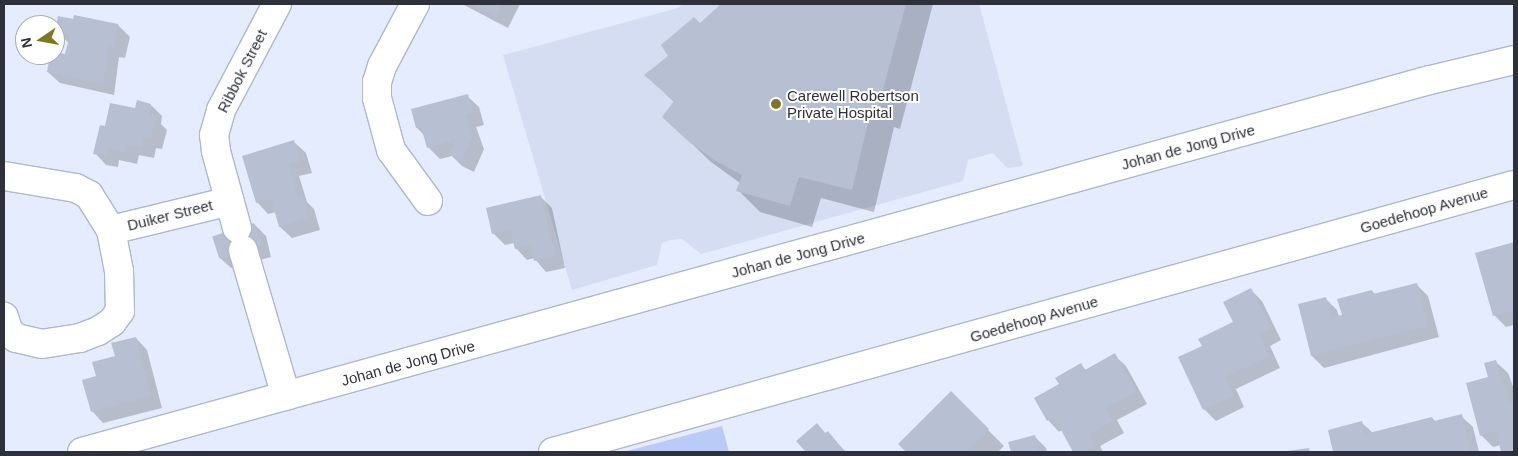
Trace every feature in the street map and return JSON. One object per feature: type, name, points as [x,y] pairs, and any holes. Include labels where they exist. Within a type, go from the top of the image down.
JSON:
[{"type":"street","name":"Ribbok Street","points":[[277,4],[221,110],[215,128],[216,151],[286,396]]},
{"type":"street","points":[[415,4],[382,66],[377,82],[377,98],[391,150],[428,201]]},
{"type":"street","name":"Johan de Jong Drive","points":[[82,452],[1430,80],[1514,60]]},
{"type":"street","name":"Duiker Street","points":[[4,176],[76,188],[90,195],[110,230],[119,279],[120,311],[112,322],[98,331],[80,338],[42,344],[16,338],[8,330],[4,317]]},
{"type":"street","name":"Goedehoop Avenue","points":[[553,452],[1514,185]]},
{"type":"street","name":"Duiker Street","points":[[110,230],[230,201]]},
{"type":"shaded area","points":[[683,4],[979,4],[1023,166],[1007,168],[993,153],[968,160],[963,181],[701,254],[682,239],[671,240],[662,243],[657,265],[572,290],[503,55],[678,8]]},
{"type":"shaded area","points":[[722,426],[729,452],[623,452]]},
{"type":"building","points":[[470,4],[503,4],[496,17]]},
{"type":"building","name":"Carewell Robertson Private Hospital","points":[[721,4],[906,4],[878,108],[872,106],[852,190],[799,177],[790,206],[736,191],[742,175],[714,160],[688,141],[662,117],[674,101],[644,75],[668,56],[661,45],[694,17],[700,23]]},
{"type":"building","points":[[74,15],[118,24],[114,47],[108,46],[103,84],[47,72],[48,65],[65,65],[65,54],[70,35],[65,34],[65,17],[73,19]]},
{"type":"building","points":[[468,94],[473,113],[466,115],[472,137],[462,161],[449,155],[455,140],[427,148],[421,127],[416,128],[411,109]]},
{"type":"building","points":[[137,100],[151,104],[149,116],[156,117],[151,138],[144,137],[142,147],[127,144],[125,153],[108,149],[106,156],[93,154],[100,125],[105,126],[110,103],[135,108]]},
{"type":"building","points":[[294,140],[301,161],[289,164],[298,197],[303,196],[309,218],[279,227],[271,199],[256,203],[242,156]]},
{"type":"building","points":[[541,195],[555,256],[534,261],[530,245],[515,249],[510,230],[492,234],[486,208]]},
{"type":"building","points":[[254,223],[261,245],[219,258],[212,237]]},
{"type":"building","points":[[1514,242],[1514,310],[1493,316],[1475,253]]},
{"type":"building","points":[[1417,283],[1428,326],[1311,356],[1298,304],[1326,297],[1331,317],[1342,315],[1337,299],[1372,290],[1373,294]]},
{"type":"building","points":[[1251,288],[1271,328],[1259,334],[1270,356],[1225,377],[1234,395],[1203,410],[1178,357],[1202,346],[1198,339],[1233,322],[1223,302]]},
{"type":"building","points":[[136,337],[151,396],[91,412],[82,380],[96,376],[92,362],[115,356],[111,343]]},
{"type":"building","points":[[1115,353],[1136,392],[1106,408],[1113,421],[1089,434],[1095,446],[1085,452],[1073,452],[1054,417],[1047,421],[1034,398],[1059,384],[1055,378],[1081,363],[1085,370]]},
{"type":"building","points":[[1496,360],[1510,403],[1514,402],[1513,452],[1501,452],[1496,431],[1480,436],[1466,383],[1488,377],[1484,363]]},
{"type":"building","points":[[951,391],[989,429],[966,452],[906,452],[898,444]]},
{"type":"building","points":[[1462,414],[1471,452],[1333,452],[1328,430],[1362,421],[1365,434],[1432,417],[1434,421]]},
{"type":"building","points":[[817,423],[825,433],[828,431],[845,452],[803,452],[805,451],[796,441]]},
{"type":"building","points":[[1035,435],[1039,452],[1011,452],[1008,442]]},
{"type":"building","points":[[1309,448],[1310,452],[1287,451]]},
{"type":"place","name":"Carewell Robertson Private Hospital","points":[[776,104]]}]
